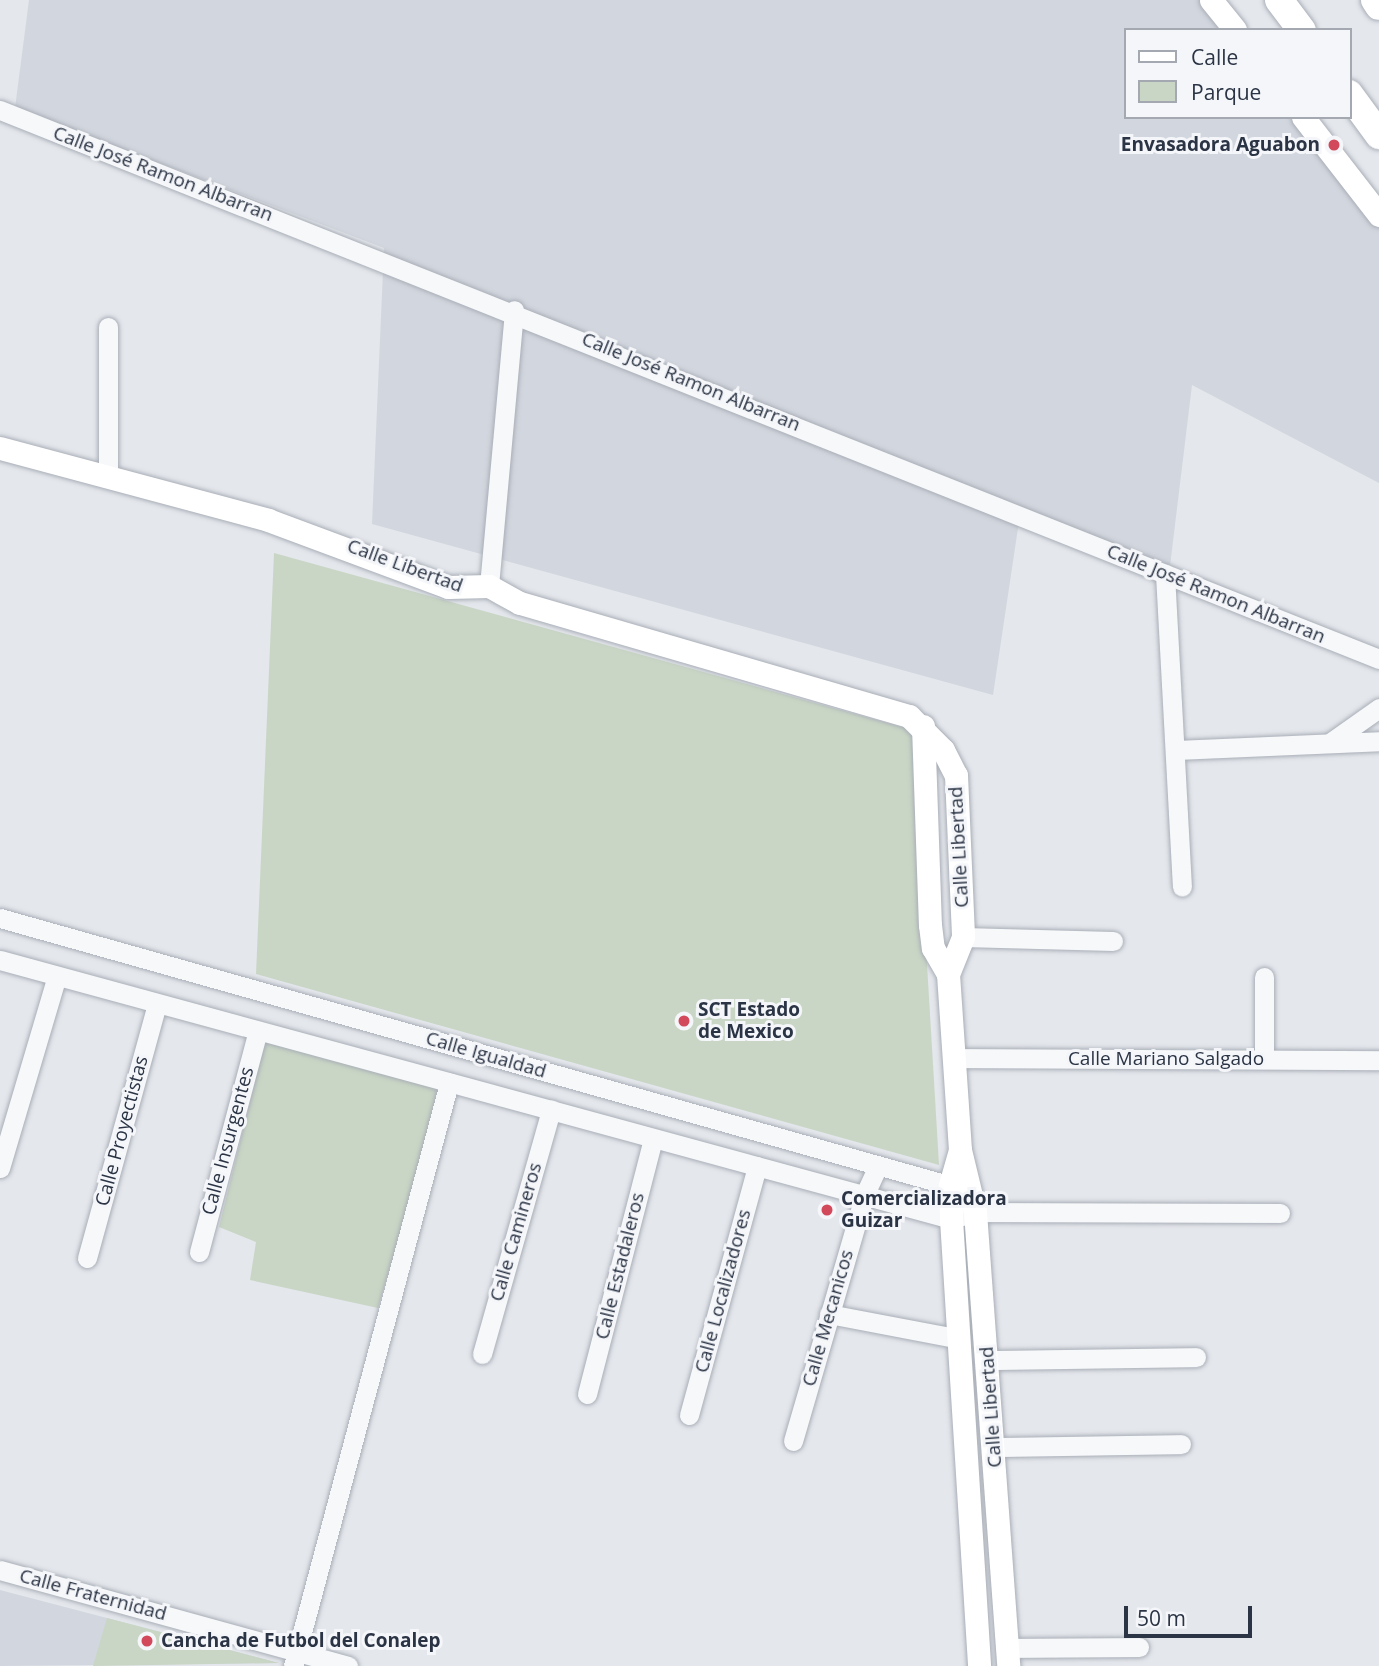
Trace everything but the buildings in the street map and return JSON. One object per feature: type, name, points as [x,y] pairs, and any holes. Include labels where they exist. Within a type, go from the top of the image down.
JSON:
[{"type":"highway","points":[[1279,0],[1300,28]]},
{"type":"highway","points":[[1375,0],[1379,6]]},
{"type":"highway","points":[[1351,97],[1379,135]]},
{"type":"main road","points":[[1211,0],[1233,28]]},
{"type":"main road","points":[[1305,119],[1379,215]]},
{"type":"main road","name":"Calle Libertad","points":[[0,448],[340,543],[448,587],[489,586],[520,603],[897,711],[923,726],[956,775],[963,937],[948,974],[960,1150],[974,1202],[994,1447],[1007,1657]]},
{"type":"main road","name":"Calle Libertad","points":[[923,726],[930,925],[933,948],[948,974]]},
{"type":"main road","name":"Calle Libertad","points":[[960,1150],[950,1186],[951,1219],[979,1666]]},
{"type":"street","name":"Calle José Ramon Albarran","points":[[0,110],[514,310],[1379,659]]},
{"type":"street","points":[[489,586],[514,310]]},
{"type":"street","points":[[108,327],[108,478]]},
{"type":"street","points":[[1165,574],[1182,887]]},
{"type":"street","points":[[1330,743],[1379,708]]},
{"type":"street","points":[[1176,750],[1379,741]]},
{"type":"street","name":"Calle Igualdad","points":[[0,918],[950,1186],[974,1202]]},
{"type":"street","points":[[963,937],[1114,941]]},
{"type":"street","name":"Calle Igualdad","points":[[0,960],[951,1219]]},
{"type":"street","points":[[0,1168],[57,976]]},
{"type":"street","points":[[1264,977],[1264,1059]]},
{"type":"street","name":"Calle Proyectistas","points":[[87,1258],[157,1003]]},
{"type":"street","name":"Calle Insurgentes","points":[[199,1252],[258,1031]]},
{"type":"street","name":"Calle Mariano Salgado","points":[[953,1058],[1379,1060]]},
{"type":"street","points":[[295,1659],[449,1083]]},
{"type":"street","name":"Calle Camineros","points":[[482,1354],[551,1110]]},
{"type":"street","name":"Calle Estadaleros","points":[[587,1394],[653,1138]]},
{"type":"street","name":"Calle Localizadores","points":[[689,1415],[757,1166]]},
{"type":"street","name":"Calle Mecanicos","points":[[793,1441],[863,1196],[878,1166]]},
{"type":"street","points":[[951,1219],[974,1202],[1280,1213]]},
{"type":"street","points":[[829,1314],[960,1339]]},
{"type":"street","points":[[987,1360],[1196,1357]]},
{"type":"street","points":[[994,1447],[1181,1444]]},
{"type":"street","name":"Calle Fraternidad","points":[[0,1570],[295,1659],[348,1666]]},
{"type":"street","points":[[1007,1657],[1139,1647]]},
{"type":"shaded area","points":[[29,0],[1200,0],[1221,28],[1124,28],[1124,119],[1294,119],[1379,228],[1379,483],[1192,385],[1170,566],[1021,508],[993,695],[372,524],[384,248],[15,108]]},
{"type":"shaded area","points":[[0,1590],[107,1618],[279,1663],[0,1666]]},
{"type":"green space","points":[[274,553],[913,730],[939,1165],[256,974]]},
{"type":"green space","points":[[267,1033],[446,1082],[378,1308],[250,1280],[256,1242],[219,1227]]},
{"type":"green space","name":"Cancha de Futbol del Conalep","points":[[107,1618],[279,1663],[93,1666]]},
{"type":"place","name":"Envasadora Aguabon","points":[[1334,145]]},
{"type":"place","name":"SCT Estado de Mexico","points":[[684,1021]]},
{"type":"place","name":"Comercializadora Guizar","points":[[827,1210]]},
{"type":"place","name":"Cancha de Futbol del Conalep","points":[[147,1641]]}]
